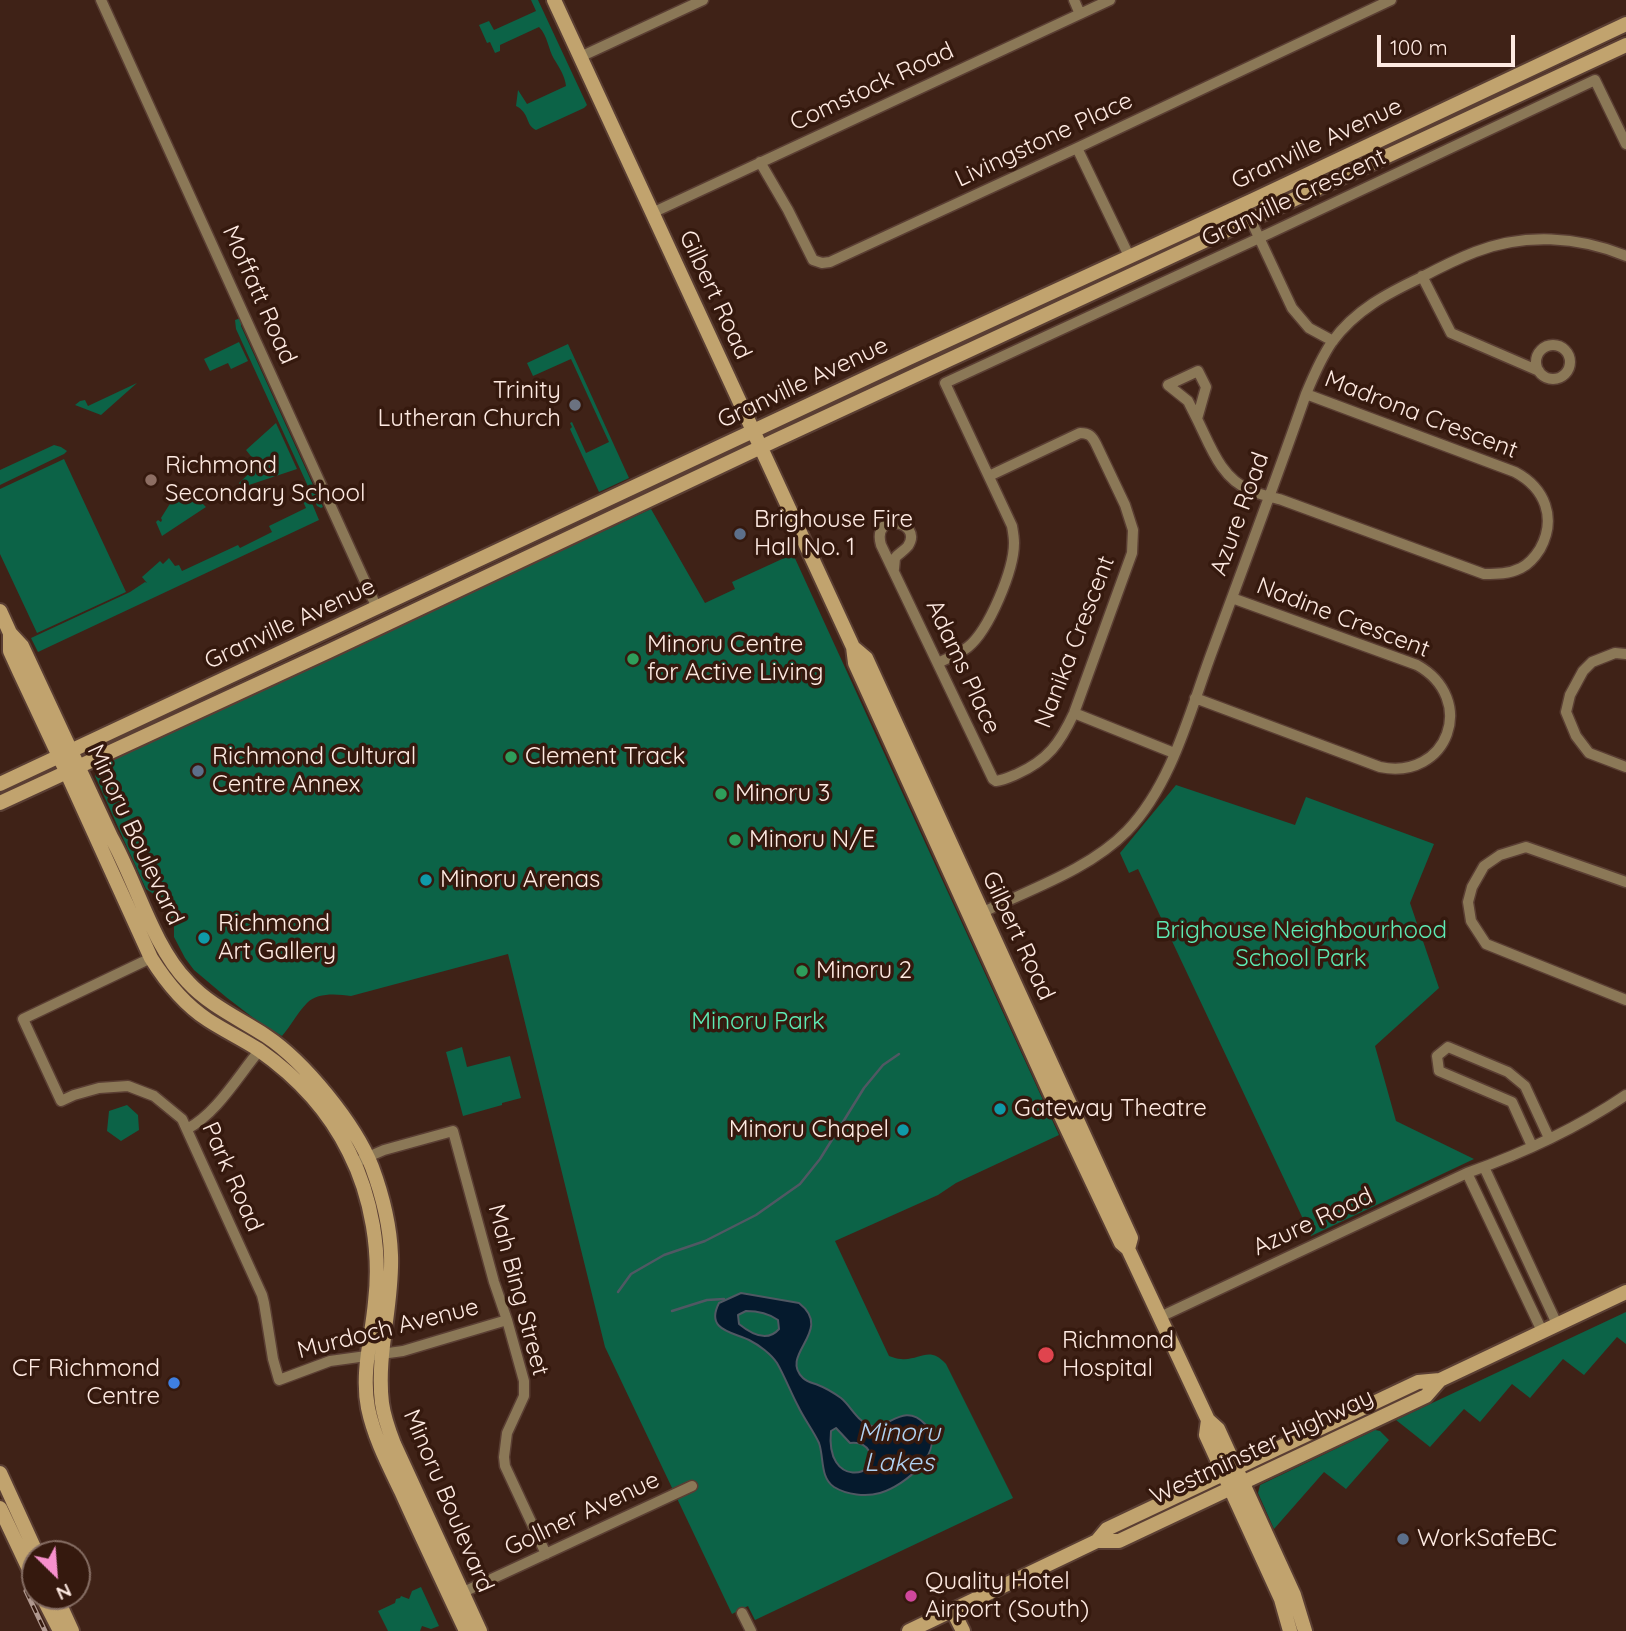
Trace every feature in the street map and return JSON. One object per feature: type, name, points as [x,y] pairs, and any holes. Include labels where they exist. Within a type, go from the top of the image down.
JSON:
[{"type":"main road","name":"Gilbert Road","points":[[554,0],[853,647],[855,663],[977,915],[1121,1243],[1128,1249],[1208,1420],[1206,1434],[1236,1485],[1281,1599],[1290,1631]]},
{"type":"main road","name":"Granville Avenue","points":[[0,784],[1626,24]]},
{"type":"main road","name":"Granville Avenue","points":[[0,803],[1626,45]]},
{"type":"main road","name":"Minoru Boulevard","points":[[0,611],[10,633],[10,650],[122,857],[167,957],[189,984],[217,1006],[282,1048],[315,1081],[353,1130],[361,1160],[377,1271],[376,1301],[367,1355],[368,1406],[377,1440],[456,1595],[480,1631]]},
{"type":"main road","name":"Minoru Boulevard","points":[[72,769],[151,958],[176,991],[206,1019],[259,1051],[290,1074],[321,1109],[379,1187],[390,1238],[391,1274],[381,1381],[382,1404],[387,1424],[456,1595],[466,1631]]},
{"type":"main road","name":"Westminster Highway","points":[[909,1631],[1097,1541],[1107,1529],[1418,1382],[1440,1380],[1626,1292]]},
{"type":"main road","name":"Westminster Highway","points":[[1097,1541],[1119,1541],[1426,1396],[1440,1380]]},
{"type":"main road","points":[[0,1473],[31,1540]]},
{"type":"main road","name":"Gilbert Road","points":[[1236,1485],[1294,1595],[1305,1631]]},
{"type":"main road","points":[[0,1508],[21,1552]]},
{"type":"main road","points":[[49,1610],[60,1631]]},
{"type":"main road","points":[[62,1610],[72,1631]]},
{"type":"main road","points":[[953,1611],[963,1631]]},
{"type":"street","name":"Moffatt Road","points":[[101,0],[377,608]]},
{"type":"street","points":[[580,57],[704,0]]},
{"type":"street","points":[[1074,0],[1080,14]]},
{"type":"street","name":"Comstock Road","points":[[652,213],[1110,0]]},
{"type":"street","name":"Livingstone Place","points":[[760,162],[813,260],[830,262],[1391,0]]},
{"type":"street","name":"Granville Crescent","points":[[989,476],[945,383],[1595,79],[1626,144]]},
{"type":"street","points":[[1077,148],[1129,256]]},
{"type":"street","points":[[1243,204],[1293,308],[1309,328],[1333,341]]},
{"type":"street","name":"Azure Road","points":[[977,915],[1100,854],[1128,830],[1154,797],[1195,698],[1306,394],[1333,341],[1351,321],[1375,301],[1478,251],[1542,239],[1597,246],[1626,256]]},
{"type":"street","points":[[1422,276],[1451,334],[1539,371]]},
{"type":"street","name":"Madrona Crescent","points":[[1196,419],[1206,387],[1198,371],[1168,385],[1188,401],[1196,419],[1218,462],[1227,474],[1246,489],[1484,573],[1497,574],[1522,568],[1535,556],[1545,539],[1548,522],[1545,504],[1537,489],[1524,477],[1306,394]]},
{"type":"street","name":"Nanika Crescent","points":[[989,476],[1080,433],[1086,433],[1092,436],[1096,444],[1125,505],[1133,530],[1132,554],[1064,734],[1046,757],[1028,769],[996,781]]},
{"type":"street","points":[[939,663],[967,647],[979,635],[995,607],[1010,564],[1014,541],[1012,526],[989,476]]},
{"type":"street","name":"Adams Place","points":[[894,569],[895,558],[906,548],[910,539],[905,526],[897,522],[884,527],[880,536],[881,545],[991,776],[996,781]]},
{"type":"street","name":"Nadine Crescent","points":[[1195,698],[1380,767],[1402,769],[1424,761],[1437,750],[1448,733],[1451,714],[1448,699],[1436,679],[1425,669],[1232,597]]},
{"type":"street","points":[[1626,654],[1615,653],[1592,662],[1583,671],[1570,695],[1566,712],[1576,736],[1588,753],[1626,767]]},
{"type":"street","points":[[1074,713],[1174,753]]},
{"type":"street","points":[[1626,882],[1527,847],[1500,855],[1484,866],[1472,887],[1468,902],[1471,921],[1486,944],[1626,1000]]},
{"type":"street","name":"Park Road","points":[[151,958],[23,1019],[61,1101],[99,1088],[128,1086],[154,1096],[182,1119],[262,1295],[279,1380]]},
{"type":"street","points":[[1532,1146],[1512,1102],[1439,1071],[1437,1056],[1448,1047],[1508,1072],[1525,1086],[1549,1138]]},
{"type":"street","points":[[187,1129],[213,1109],[259,1051]]},
{"type":"street","name":"Azure Road","points":[[1160,1317],[1467,1173],[1549,1138],[1588,1119],[1626,1095]]},
{"type":"street","name":"Mah Bing Street","points":[[361,1160],[384,1150],[453,1131],[524,1381],[524,1396],[507,1433],[505,1466],[546,1554]]},
{"type":"street","points":[[1484,1167],[1557,1324]]},
{"type":"street","points":[[1467,1173],[1542,1331]]},
{"type":"street","name":"Murdoch Avenue","points":[[279,1380],[330,1361],[403,1351],[507,1320]]},
{"type":"street","name":"Gollner Avenue","points":[[456,1595],[692,1486]]},
{"type":"street","points":[[742,1613],[751,1631]]},
{"type":"green space","points":[[531,0],[538,0],[587,105],[536,130],[516,106],[518,90],[527,104],[566,86],[544,34],[539,27],[500,45],[500,51],[495,53],[479,25],[489,21],[494,30],[536,11]]},
{"type":"green space","points":[[241,318],[241,326],[323,507],[321,508],[317,506],[236,329],[235,320]]},
{"type":"green space","points":[[239,342],[248,361],[231,369],[228,363],[210,371],[204,359]]},
{"type":"green space","points":[[568,344],[629,478],[599,492],[570,429],[570,423],[572,422],[586,453],[609,442],[571,359],[533,376],[527,363]]},
{"type":"green space","points":[[137,383],[101,415],[75,405],[85,400],[88,406]]},
{"type":"green space","points":[[276,423],[297,469],[243,487],[239,483],[258,465],[246,450]]},
{"type":"green space","points":[[54,445],[67,451],[0,485],[0,470]]},
{"type":"green space","points":[[64,459],[126,592],[37,633],[0,554],[0,489]]},
{"type":"green space","points":[[307,491],[319,520],[38,652],[31,638],[147,583],[142,577],[160,561],[163,564],[169,558],[175,566],[179,565],[182,571],[272,532],[269,526],[306,508],[300,495]]},
{"type":"green space","points":[[184,492],[188,496],[193,494],[206,507],[162,536],[156,522],[161,522],[171,502],[174,504],[174,500]]},
{"type":"green space","name":"Minoru Park","points":[[651,509],[705,603],[735,589],[732,582],[793,554],[1059,1135],[956,1183],[938,1195],[835,1241],[889,1356],[908,1359],[934,1355],[946,1364],[1013,1498],[755,1620],[748,1606],[732,1614],[605,1347],[508,954],[351,996],[334,994],[316,997],[303,1007],[282,1036],[226,997],[194,970],[185,958],[174,937],[174,927],[164,903],[146,889],[95,776],[101,765]]},
{"type":"green space","name":"Brighouse Neighbourhood School Park","points":[[1176,785],[1295,825],[1306,797],[1434,844],[1410,903],[1439,988],[1375,1046],[1396,1121],[1474,1159],[1311,1236],[1138,869],[1129,873],[1120,853]]},
{"type":"green space","points":[[462,1047],[467,1067],[510,1056],[521,1098],[463,1116],[446,1052]]},
{"type":"green space","points":[[127,1105],[138,1115],[139,1130],[121,1141],[107,1131],[109,1111]]},
{"type":"green space","points":[[1626,1312],[1626,1344],[1617,1337],[1584,1375],[1563,1359],[1530,1398],[1512,1384],[1480,1422],[1464,1409],[1430,1447],[1396,1420]]},
{"type":"green space","points":[[1375,1430],[1389,1440],[1346,1489],[1324,1472],[1274,1529],[1258,1493],[1260,1485]]},
{"type":"green space","points":[[421,1587],[439,1626],[431,1629],[422,1626],[420,1631],[388,1631],[378,1611],[395,1603],[401,1596],[409,1599],[412,1591]]},
{"type":"water","name":"Minoru Lakes","points":[[741,1293],[799,1303],[808,1313],[811,1323],[797,1360],[797,1369],[803,1378],[838,1396],[855,1414],[872,1426],[903,1416],[917,1418],[931,1434],[928,1456],[901,1483],[880,1493],[857,1494],[834,1487],[824,1473],[819,1443],[777,1363],[757,1344],[722,1329],[715,1319],[719,1303]],"holes":[[[746,1311],[763,1313],[778,1320],[779,1329],[764,1336],[748,1331],[739,1324],[738,1315]],[[836,1428],[850,1443],[861,1444],[869,1451],[871,1460],[868,1467],[853,1472],[844,1470],[836,1462],[831,1450],[831,1431]]]},
{"type":"waterway","points":[[618,1292],[631,1274],[664,1255],[705,1241],[756,1215],[800,1184],[820,1159],[864,1088],[883,1065],[899,1054]]},
{"type":"waterway","points":[[672,1311],[707,1300],[724,1299]]},
{"type":"railway","points":[[35,1610],[45,1631]]},
{"type":"place","name":"Trinity Lutheran Church","points":[[575,405]]},
{"type":"place","name":"Richmond Secondary School","points":[[151,480]]},
{"type":"place","name":"Brighouse Fire Hall No. 1","points":[[740,534]]},
{"type":"place","name":"Minoru Centre for Active Living","points":[[633,659]]},
{"type":"place","name":"Clement Track","points":[[511,757]]},
{"type":"place","name":"Richmond Cultural Centre Annex","points":[[198,771]]},
{"type":"place","name":"Minoru 3","points":[[721,794]]},
{"type":"place","name":"Minoru N/E","points":[[735,840]]},
{"type":"place","name":"Minoru Arenas","points":[[426,880]]},
{"type":"place","name":"Richmond Art Gallery","points":[[204,938]]},
{"type":"place","name":"Minoru 2","points":[[802,971]]},
{"type":"place","name":"Gateway Theatre","points":[[1000,1109]]},
{"type":"place","name":"Minoru Chapel","points":[[903,1130]]},
{"type":"place","name":"Richmond Hospital","points":[[1046,1355]]},
{"type":"place","name":"CF Richmond Centre","points":[[174,1383]]},
{"type":"place","name":"WorkSafeBC","points":[[1403,1539]]},
{"type":"place","name":"Quality Hotel Airport (South)","points":[[911,1596]]}]
